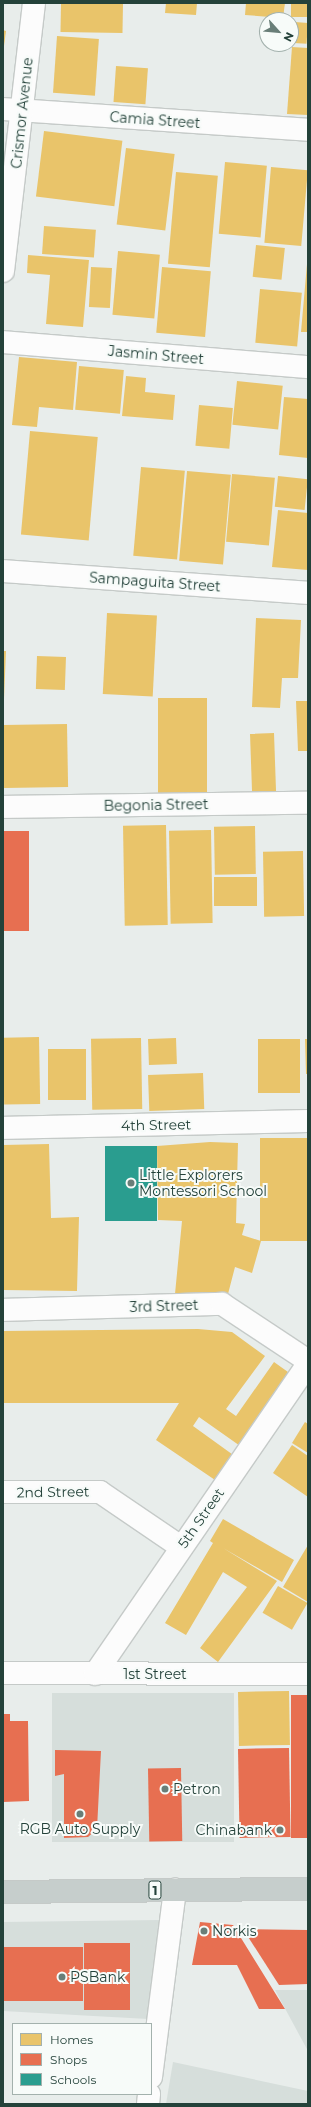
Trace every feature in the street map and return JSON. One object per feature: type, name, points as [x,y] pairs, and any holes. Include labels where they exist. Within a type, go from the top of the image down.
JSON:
[{"type":"highway","name":"1","points":[[3,1892],[308,1889]]},
{"type":"street","name":"Crismor Avenue","points":[[3,271],[13,110],[34,3]]},
{"type":"street","name":"Camia Street","points":[[13,110],[308,130]]},
{"type":"street","name":"Jasmin Street","points":[[3,342],[308,367]]},
{"type":"street","name":"Sampaguita Street","points":[[3,571],[308,593]]},
{"type":"street","name":"Begonia Street","points":[[3,807],[308,803]]},
{"type":"street","name":"4th Street","points":[[3,1128],[308,1121]]},
{"type":"street","name":"3rd Street","points":[[3,1310],[222,1304],[308,1361]]},
{"type":"street","name":"5th Street","points":[[96,1674],[181,1547],[308,1364]]},
{"type":"street","name":"2nd Street","points":[[3,1492],[100,1492],[181,1547]]},
{"type":"street","name":"1st Street","points":[[3,1673],[308,1674]]},
{"type":"street","points":[[152,2069],[175,1890]]},
{"type":"shaded area","points":[[52,1693],[234,1693],[234,1842],[52,1842]]},
{"type":"shaded area","points":[[160,1920],[148,2019],[3,2011],[3,1922]]},
{"type":"shaded area","points":[[275,1990],[308,1990],[308,2051]]},
{"type":"shaded area","points":[[173,2062],[308,2091],[308,2104],[166,2104]]},
{"type":"building: Homes","points":[[61,3],[123,4],[122,33],[60,32]]},
{"type":"building: Homes","points":[[166,3],[197,3],[196,15],[165,13]]},
{"type":"building: Homes","points":[[246,3],[285,3],[284,12],[259,12],[259,16],[245,15]]},
{"type":"building: Homes","points":[[291,3],[308,3],[308,17],[299,17],[299,12],[291,12]]},
{"type":"building: Homes","points":[[299,22],[308,23],[307,44],[299,43]]},
{"type":"building: Homes","points":[[3,30],[6,31],[4,46],[3,46]]},
{"type":"building: Homes","points":[[57,36],[99,39],[95,96],[53,93]]},
{"type":"building: Homes","points":[[299,47],[308,48],[308,115],[287,114],[292,52],[299,52]]},
{"type":"building: Homes","points":[[116,66],[148,68],[145,104],[113,102]]},
{"type":"building: Homes","points":[[44,131],[122,141],[114,206],[36,197]]},
{"type":"building: Homes","points":[[126,148],[175,154],[165,230],[117,224]]},
{"type":"building: Homes","points":[[225,162],[267,166],[261,237],[219,234]]},
{"type":"building: Homes","points":[[271,167],[308,170],[301,246],[264,243]]},
{"type":"building: Homes","points":[[176,172],[218,176],[210,267],[168,264]]},
{"type":"building: Homes","points":[[44,226],[96,230],[94,258],[42,254]]},
{"type":"building: Homes","points":[[256,245],[285,248],[281,280],[253,277]]},
{"type":"building: Homes","points":[[118,251],[160,255],[154,318],[112,315]]},
{"type":"building: Homes","points":[[28,255],[89,260],[83,327],[46,324],[50,275],[27,273]]},
{"type":"building: Homes","points":[[307,264],[308,332],[301,332]]},
{"type":"building: Homes","points":[[91,267],[112,268],[110,308],[89,307]]},
{"type":"building: Homes","points":[[162,267],[211,271],[205,337],[156,333]]},
{"type":"building: Homes","points":[[260,289],[302,293],[297,346],[255,343]]},
{"type":"building: Homes","points":[[19,357],[77,362],[73,410],[39,407],[37,427],[12,425]]},
{"type":"building: Homes","points":[[79,366],[124,370],[120,414],[75,410]]},
{"type":"building: Homes","points":[[126,376],[146,378],[145,392],[175,395],[173,420],[122,416]]},
{"type":"building: Homes","points":[[237,381],[283,386],[278,430],[232,425]]},
{"type":"building: Homes","points":[[284,397],[308,399],[308,458],[279,455]]},
{"type":"building: Homes","points":[[199,405],[233,408],[229,449],[195,446]]},
{"type":"building: Homes","points":[[30,431],[98,437],[89,541],[21,535]]},
{"type":"building: Homes","points":[[141,467],[185,471],[177,559],[133,556]]},
{"type":"building: Homes","points":[[187,471],[231,475],[223,564],[179,561]]},
{"type":"building: Homes","points":[[232,474],[275,478],[269,545],[226,542]]},
{"type":"building: Homes","points":[[278,476],[308,479],[305,510],[275,507]]},
{"type":"building: Homes","points":[[278,510],[308,513],[308,570],[272,567]]},
{"type":"building: Homes","points":[[107,613],[157,616],[153,697],[103,694]]},
{"type":"building: Homes","points":[[256,618],[301,620],[298,678],[282,678],[280,708],[252,707]]},
{"type":"building: Homes","points":[[3,651],[6,651],[4,699],[3,699]]},
{"type":"building: Homes","points":[[37,656],[66,657],[65,690],[36,689]]},
{"type":"building: Homes","points":[[158,698],[207,698],[207,794],[158,794]]},
{"type":"building: Homes","points":[[296,701],[308,701],[308,751],[298,751]]},
{"type":"building: Homes","points":[[67,724],[68,787],[4,788],[3,725]]},
{"type":"building: Homes","points":[[274,733],[276,793],[252,794],[250,734]]},
{"type":"building: Homes","points":[[166,825],[168,925],[125,926],[123,826]]},
{"type":"building: Homes","points":[[255,826],[256,874],[215,875],[214,827]]},
{"type":"building: Homes","points":[[211,830],[213,923],[171,924],[169,831]]},
{"type":"building: Homes","points":[[303,851],[304,916],[264,917],[263,852]]},
{"type":"building: Homes","points":[[214,877],[257,877],[257,906],[214,906]]},
{"type":"building: Homes","points":[[39,1037],[40,1104],[4,1105],[3,1038]]},
{"type":"building: Homes","points":[[141,1038],[142,1109],[92,1110],[91,1039]]},
{"type":"building: Homes","points":[[176,1038],[177,1064],[149,1065],[148,1039]]},
{"type":"building: Homes","points":[[258,1039],[300,1039],[300,1093],[258,1093]]},
{"type":"building: Homes","points":[[305,1039],[308,1039],[308,1074],[306,1074]]},
{"type":"building: Homes","points":[[48,1049],[86,1049],[86,1100],[48,1100]]},
{"type":"building: Homes","points":[[203,1073],[204,1109],[149,1111],[148,1075]]},
{"type":"building: Homes","points":[[260,1138],[308,1138],[308,1241],[260,1241]]},
{"type":"building: Homes","points":[[210,1142],[238,1143],[236,1223],[245,1224],[242,1235],[261,1241],[252,1273],[235,1267],[228,1294],[175,1294],[182,1221],[158,1220],[157,1146]]},
{"type":"building: Homes","points":[[49,1144],[51,1218],[79,1217],[77,1291],[3,1290],[3,1145]]},
{"type":"building: Homes","points":[[198,1329],[232,1332],[265,1356],[226,1409],[236,1416],[274,1362],[288,1372],[289,1382],[243,1448],[199,1417],[193,1426],[236,1457],[218,1482],[156,1440],[179,1403],[3,1403],[3,1331]]},
{"type":"building: Homes","points":[[305,1422],[308,1424],[308,1453],[292,1443]]},
{"type":"building: Homes","points":[[292,1445],[308,1456],[308,1497],[273,1473]]},
{"type":"building: Homes","points":[[223,1519],[294,1560],[282,1582],[223,1548],[277,1581],[218,1662],[200,1648],[247,1587],[223,1572],[186,1635],[165,1623],[213,1543],[210,1541]]},
{"type":"building: Homes","points":[[308,1545],[308,1602],[283,1587]]},
{"type":"building: Homes","points":[[278,1586],[307,1603],[292,1630],[262,1613]]},
{"type":"building: Homes","points":[[289,1691],[290,1745],[239,1746],[238,1692]]},
{"type":"building: Shops","points":[[3,831],[29,831],[29,931],[3,931]]},
{"type":"building: Shops","points":[[291,1695],[308,1695],[308,1838],[291,1838]]},
{"type":"building: Shops","points":[[3,1714],[10,1714],[10,1721],[28,1721],[29,1801],[3,1802]]},
{"type":"building: Shops","points":[[289,1748],[291,1837],[240,1838],[238,1749]]},
{"type":"building: Shops","points":[[55,1750],[101,1751],[97,1829],[88,1837],[64,1838],[64,1774],[55,1776]]},
{"type":"building: Shops","name":"Petron","points":[[181,1768],[182,1841],[149,1842],[148,1769]]},
{"type":"building: Shops","points":[[200,1922],[233,1925],[285,2009],[259,2009],[237,1965],[192,1965]]},
{"type":"building: Shops","points":[[243,1929],[308,1930],[308,1984],[279,1985]]},
{"type":"building: Shops","points":[[84,1943],[130,1943],[130,2010],[84,2010]]},
{"type":"building: Shops","points":[[3,1947],[83,1947],[83,2001],[3,2001]]},
{"type":"building: Schools","name":"Little Explorers Montessori School","points":[[105,1146],[157,1146],[157,1221],[105,1221]]},
{"type":"place","name":"Little Explorers Montessori School","points":[[131,1183]]},
{"type":"place","name":"Petron","points":[[165,1789]]},
{"type":"place","name":"RGB Auto Supply","points":[[80,1814]]},
{"type":"place","name":"Chinabank","points":[[280,1830]]},
{"type":"place","name":"Norkis","points":[[204,1931]]},
{"type":"place","name":"PSBank","points":[[62,1977]]}]
